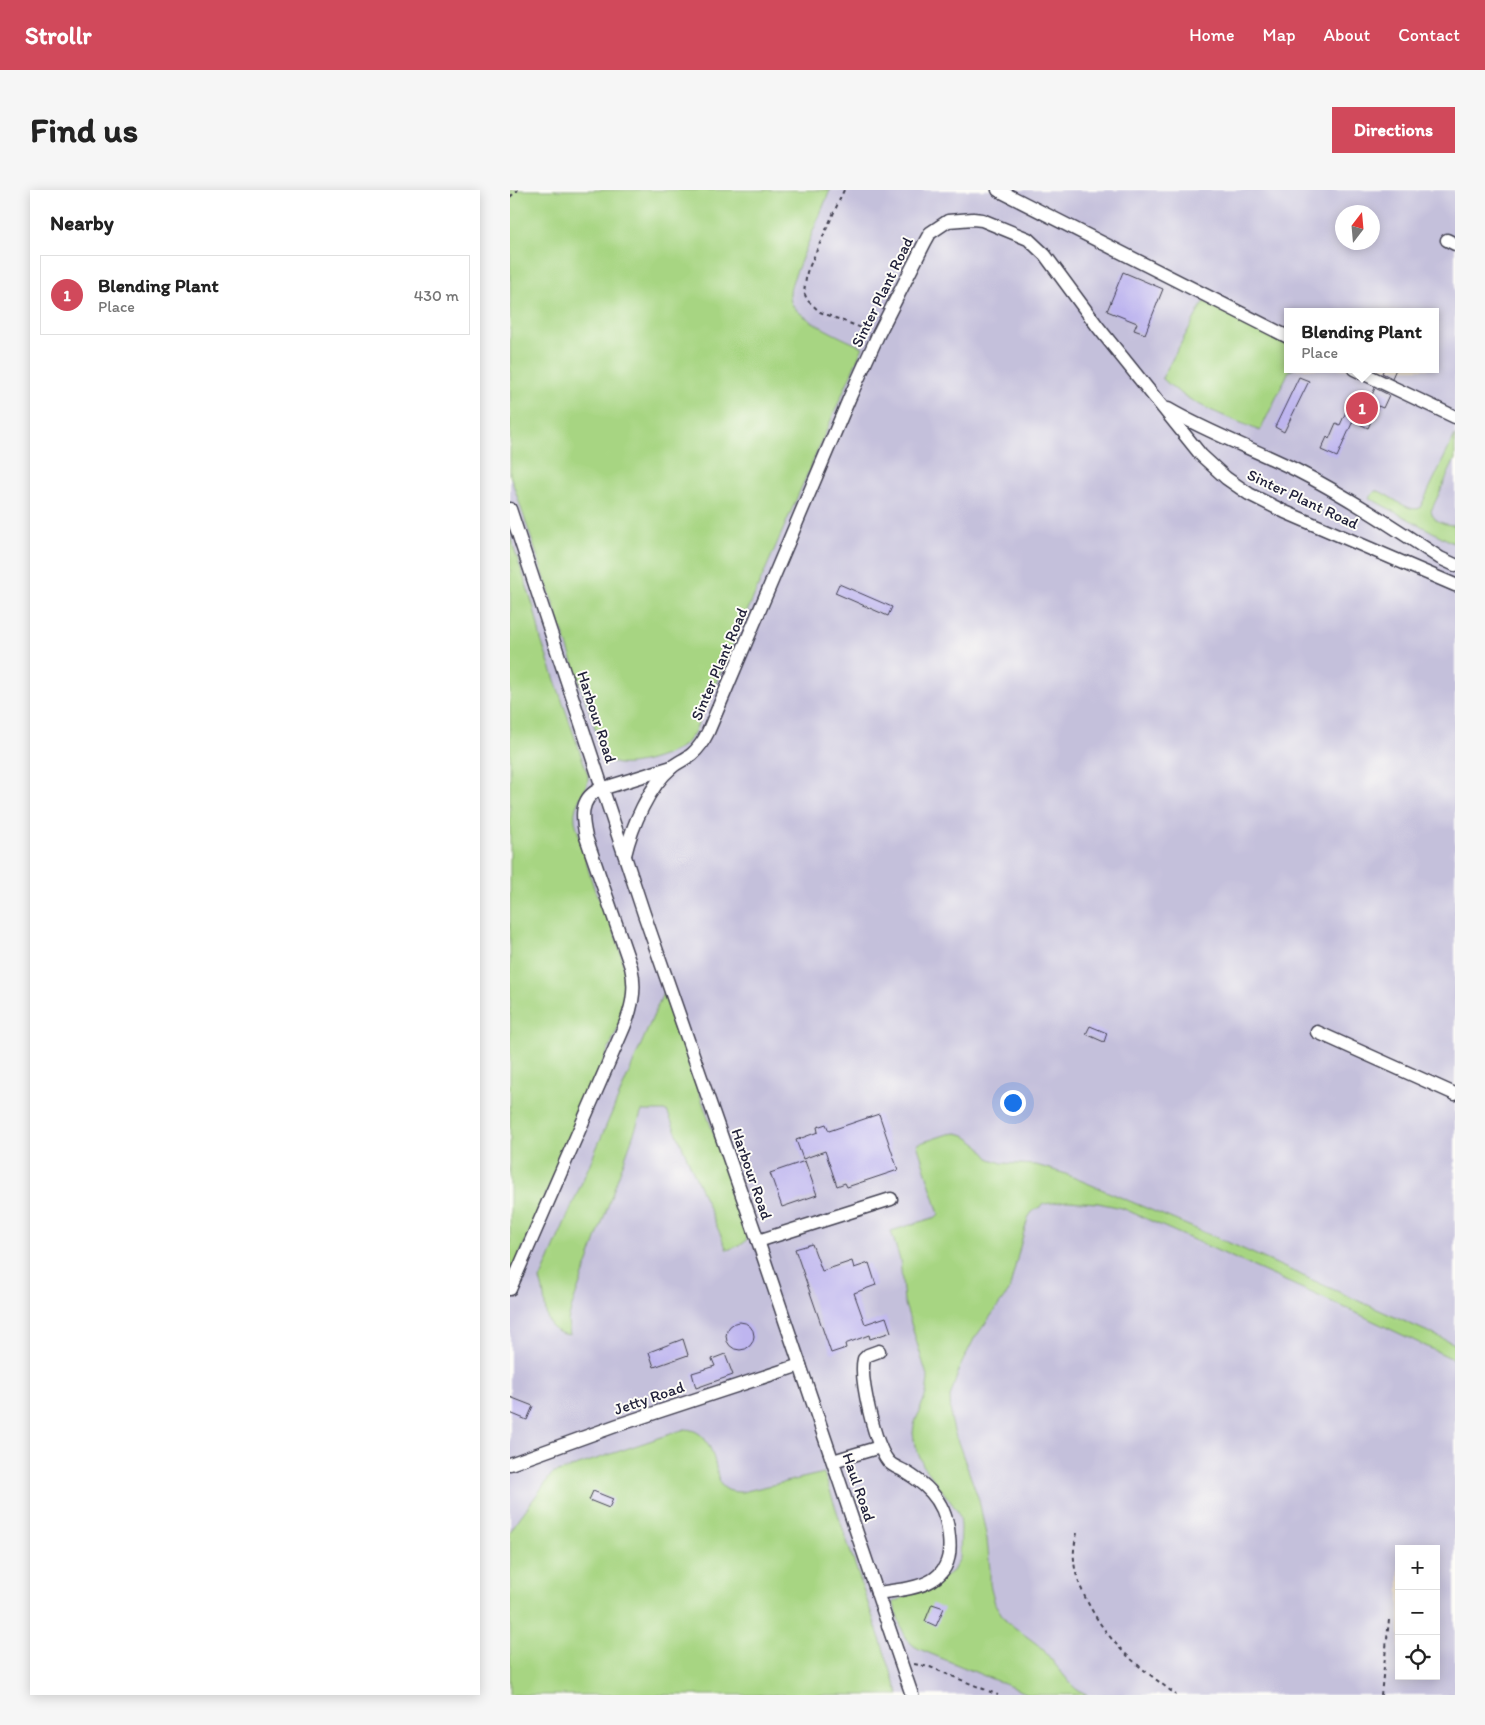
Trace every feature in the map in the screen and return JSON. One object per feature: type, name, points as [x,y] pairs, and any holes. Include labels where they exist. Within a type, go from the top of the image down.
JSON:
[{"type":"lane","points":[[998,190],[1284,335]]},
{"type":"lane","name":"Sinter Plant Road","points":[[625,855],[632,830],[655,787],[672,767],[692,754],[708,732],[878,335],[930,233],[948,221],[982,220],[1024,236],[1045,255],[1098,327],[1201,455],[1239,488],[1286,512],[1455,585]]},
{"type":"lane","points":[[1362,373],[1455,417]]},
{"type":"lane","points":[[1163,406],[1198,425],[1296,470],[1440,558],[1455,565]]},
{"type":"lane","name":"Harbour Road","points":[[510,509],[652,935],[800,1365]]},
{"type":"lane","points":[[510,1289],[618,1042],[632,1001],[634,986],[630,960],[586,837],[582,810],[592,793],[672,767]]},
{"type":"lane","points":[[1317,1032],[1455,1094]]},
{"type":"lane","points":[[758,1241],[891,1199]]},
{"type":"lane","points":[[877,1593],[913,1587],[934,1578],[944,1570],[949,1562],[950,1553],[948,1529],[937,1500],[922,1483],[888,1461],[880,1447],[869,1410],[862,1373],[864,1359],[868,1355],[879,1351]]},
{"type":"lane","name":"Haul Road","points":[[800,1365],[912,1695]]},
{"type":"lane","name":"Jetty Road","points":[[510,1464],[618,1425],[800,1365]]},
{"type":"lane","points":[[833,1462],[880,1447]]},
{"type":"path","points":[[510,197],[518,190]]},
{"type":"path","points":[[844,190],[807,272],[804,292],[806,300],[820,312],[878,335]]},
{"type":"path","points":[[1077,1533],[1074,1553],[1076,1570],[1085,1594],[1098,1618],[1117,1645],[1176,1695]]},
{"type":"path","points":[[1381,1695],[1389,1620]]},
{"type":"path","points":[[902,1667],[923,1664],[998,1695]]},
{"type":"shaded area","points":[[510,190],[1455,190],[1455,1695],[510,1695]]},
{"type":"green space","points":[[510,190],[830,190],[793,280],[790,300],[798,312],[815,324],[863,347],[694,733],[685,744],[675,751],[646,761],[617,764],[609,759],[603,749],[510,475]]},
{"type":"green space","points":[[1204,301],[1284,342],[1284,373],[1288,373],[1260,431],[1196,403],[1162,378]]},
{"type":"green space","points":[[1455,435],[1455,459],[1431,511],[1437,520],[1455,525],[1455,544],[1369,498],[1375,491],[1378,491],[1405,506],[1416,509],[1420,508]]},
{"type":"green space","points":[[510,536],[534,608],[541,640],[588,775],[588,781],[576,807],[575,821],[595,891],[616,937],[623,964],[625,992],[620,1023],[510,1277]]},
{"type":"green space","points":[[664,991],[746,1227],[747,1237],[744,1243],[727,1250],[667,1111],[642,1111],[572,1306],[568,1321],[570,1335],[560,1333],[549,1322],[540,1280]]},
{"type":"green space","points":[[957,1133],[964,1135],[977,1144],[990,1159],[1002,1163],[1036,1165],[1063,1173],[1234,1245],[1455,1344],[1455,1360],[1350,1310],[1122,1208],[1098,1203],[1067,1201],[1044,1204],[1032,1212],[1028,1218],[1009,1291],[974,1339],[960,1367],[950,1397],[951,1418],[979,1500],[987,1539],[990,1584],[995,1604],[1006,1621],[1041,1647],[1071,1684],[1088,1695],[1031,1695],[919,1649],[905,1635],[893,1602],[935,1584],[953,1571],[960,1558],[960,1517],[923,1465],[915,1446],[914,1425],[926,1394],[928,1379],[904,1301],[900,1260],[891,1231],[936,1217],[939,1214],[917,1144]]},
{"type":"green space","points":[[685,1429],[701,1435],[706,1441],[713,1457],[719,1482],[724,1487],[735,1492],[824,1473],[899,1695],[510,1695],[510,1532],[515,1524],[552,1474]]},
{"type":"building","points":[[1123,272],[1163,289],[1145,334],[1134,330],[1137,323],[1107,311]]},
{"type":"building","points":[[1382,373],[1394,373],[1392,378]]},
{"type":"building","points":[[1299,377],[1309,381],[1284,432],[1275,427]]},
{"type":"building","points":[[1375,388],[1389,395],[1383,408],[1378,406],[1368,428],[1353,421],[1337,457],[1321,450],[1327,437],[1329,439],[1336,423],[1340,425],[1351,401],[1366,408]]},
{"type":"building","points":[[839,584],[892,607],[888,616],[835,593]]},
{"type":"building","points":[[1090,1026],[1107,1033],[1104,1042],[1086,1034]]},
{"type":"building","points":[[879,1114],[898,1170],[847,1187],[845,1183],[837,1186],[825,1151],[803,1159],[796,1140],[818,1132],[817,1127],[826,1124],[829,1131]]},
{"type":"building","points":[[805,1161],[817,1195],[782,1207],[770,1173]]},
{"type":"building","points":[[812,1244],[822,1271],[852,1261],[854,1268],[869,1263],[876,1285],[854,1293],[865,1324],[886,1317],[891,1332],[870,1339],[869,1335],[845,1344],[846,1348],[831,1353],[795,1249]]},
{"type":"building","points":[[740,1322],[750,1326],[754,1336],[750,1346],[740,1350],[730,1346],[726,1336],[730,1326]]},
{"type":"building","points":[[683,1339],[688,1355],[654,1367],[649,1352]]},
{"type":"building","points":[[725,1354],[733,1375],[696,1388],[692,1373],[715,1366],[712,1359]]},
{"type":"building","points":[[510,1397],[533,1406],[527,1420],[510,1413]]},
{"type":"building","points":[[593,1491],[613,1499],[609,1508],[589,1500]]},
{"type":"building","points":[[932,1604],[944,1608],[936,1626],[925,1621]]},
{"type":"place","name":"Blending Plant","points":[[1362,408]]}]
